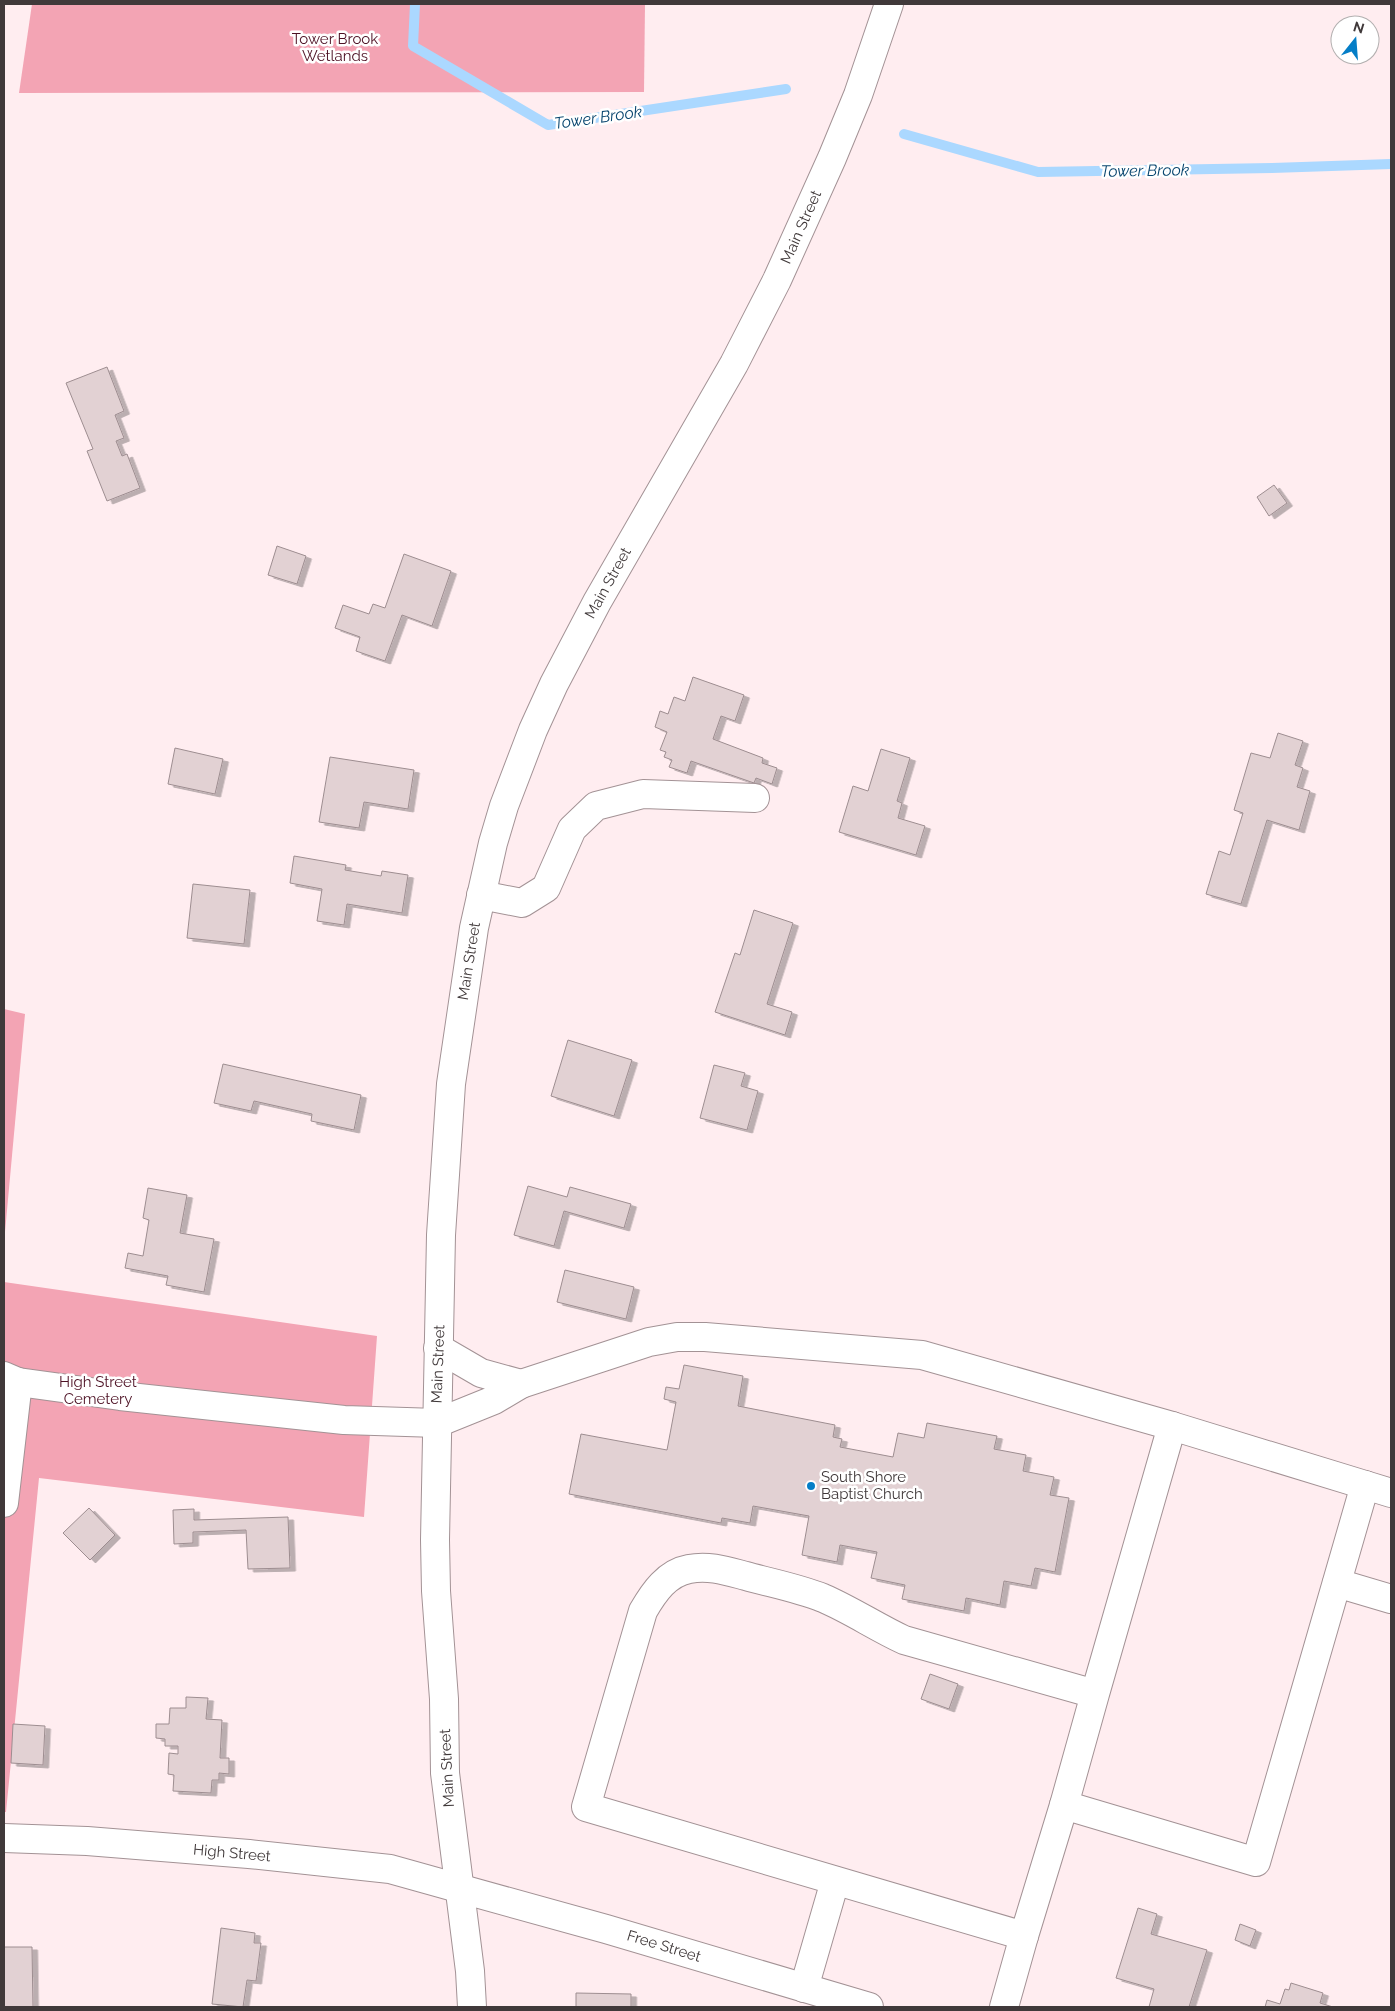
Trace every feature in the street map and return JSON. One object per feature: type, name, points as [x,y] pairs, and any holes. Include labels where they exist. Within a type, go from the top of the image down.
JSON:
[{"type":"main road","name":"Main Street","points":[[472,2007],[470,1971],[458,1888],[445,1773],[444,1699],[436,1591],[437,1423],[441,1235],[451,1084],[464,990],[481,895],[504,806],[550,692],[597,602],[734,364],[777,280],[858,95],[889,4]]},
{"type":"main road","points":[[481,895],[522,903],[546,888],[572,829],[596,806],[643,794],[756,798]]},
{"type":"main road","points":[[4,1503],[11,1379],[120,1396],[344,1420],[437,1423],[494,1400],[521,1384],[649,1342],[677,1337],[705,1337],[922,1355],[1172,1426],[1391,1493]]},
{"type":"main road","points":[[438,1348],[481,1373],[521,1384]]},
{"type":"main road","points":[[1004,2007],[1064,1805],[1172,1426]]},
{"type":"main road","points":[[1064,1805],[1256,1862],[1365,1486]]},
{"type":"main road","points":[[1024,1936],[586,1807],[643,1611],[654,1591],[668,1578],[689,1569],[715,1568],[821,1598],[849,1610],[876,1627],[904,1640],[1095,1694]]},
{"type":"main road","points":[[1337,1583],[1391,1599]]},
{"type":"main road","name":"High Street","points":[[4,1838],[87,1841],[249,1854],[372,1867],[390,1869],[458,1888]]},
{"type":"main road","points":[[804,1988],[835,1881]]},
{"type":"main road","name":"Free Street","points":[[458,1888],[606,1929],[869,2007]]},
{"type":"green space","name":"Tower Brook Wetlands","points":[[32,4],[645,4],[644,92],[19,93]]},
{"type":"green space","points":[[4,1009],[25,1014],[4,1243]]},
{"type":"green space","name":"High Street Cemetery","points":[[4,1282],[377,1336],[364,1517],[39,1478],[6,1812],[4,1812]]},
{"type":"building","points":[[107,367],[124,411],[115,415],[124,438],[116,441],[122,456],[127,454],[140,488],[107,501],[87,451],[93,449],[66,383]]},
{"type":"building","points":[[1274,485],[1287,503],[1269,516],[1257,497]]},
{"type":"building","points":[[277,546],[306,556],[297,584],[268,575]]},
{"type":"building","points":[[404,554],[451,571],[432,626],[402,615],[385,661],[356,651],[360,637],[335,628],[343,605],[369,614],[373,604],[385,608]]},
{"type":"building","points":[[693,677],[744,695],[735,721],[721,716],[713,739],[763,758],[762,763],[777,768],[772,784],[756,778],[754,783],[691,761],[687,773],[669,767],[672,760],[664,757],[666,752],[660,750],[667,732],[655,727],[660,711],[668,714],[674,697],[685,701]]},
{"type":"building","points":[[1278,733],[1303,741],[1295,765],[1303,768],[1297,787],[1310,791],[1299,830],[1267,820],[1241,904],[1206,894],[1219,851],[1230,855],[1243,813],[1234,810],[1251,753],[1270,758]]},
{"type":"building","points":[[175,748],[223,759],[215,794],[168,784]]},
{"type":"building","points":[[881,749],[910,758],[897,801],[902,803],[898,818],[925,826],[916,855],[839,832],[853,786],[868,791]]},
{"type":"building","points":[[330,757],[414,770],[408,809],[364,802],[359,828],[319,822]]},
{"type":"building","points":[[294,856],[346,865],[345,870],[381,876],[382,871],[408,875],[402,913],[347,904],[344,925],[317,921],[322,889],[290,883]]},
{"type":"building","points":[[193,884],[250,890],[244,944],[187,938]]},
{"type":"building","points":[[754,910],[793,923],[767,1004],[792,1012],[785,1035],[715,1012],[735,953],[740,955]]},
{"type":"building","points":[[568,1040],[632,1060],[614,1116],[551,1096]]},
{"type":"building","points":[[223,1064],[361,1095],[354,1130],[311,1121],[312,1114],[254,1101],[251,1111],[214,1103]]},
{"type":"building","points":[[714,1065],[745,1073],[741,1086],[758,1091],[747,1130],[700,1118]]},
{"type":"building","points":[[528,1186],[567,1197],[570,1187],[631,1204],[624,1228],[564,1211],[554,1246],[514,1235]]},
{"type":"building","points":[[148,1188],[187,1195],[180,1233],[214,1239],[204,1292],[166,1285],[168,1276],[125,1268],[128,1253],[143,1256],[149,1220],[143,1218]]},
{"type":"building","points":[[565,1270],[634,1287],[626,1319],[557,1302]]},
{"type":"building","name":"South Shore Baptist Church","points":[[684,1365],[743,1376],[738,1406],[835,1425],[833,1437],[842,1439],[840,1447],[893,1457],[898,1433],[924,1438],[927,1423],[997,1436],[994,1449],[1026,1455],[1023,1471],[1054,1477],[1050,1495],[1069,1498],[1055,1572],[1035,1568],[1031,1586],[1004,1581],[1000,1605],[966,1598],[964,1611],[902,1599],[905,1585],[871,1578],[877,1552],[840,1545],[837,1562],[802,1555],[809,1516],[753,1506],[750,1523],[722,1518],[721,1523],[569,1494],[581,1434],[667,1450],[676,1402],[664,1399],[666,1387],[679,1389]]},
{"type":"building","points":[[89,1508],[115,1535],[90,1560],[63,1533]]},
{"type":"building","points":[[194,1509],[194,1520],[288,1517],[290,1568],[248,1569],[246,1530],[193,1532],[193,1543],[174,1544],[173,1510]]},
{"type":"building","points":[[930,1674],[958,1684],[949,1709],[921,1699]]},
{"type":"building","points":[[186,1697],[208,1698],[206,1719],[222,1720],[220,1758],[229,1758],[229,1774],[219,1773],[219,1780],[212,1780],[211,1793],[173,1791],[174,1775],[168,1774],[169,1753],[178,1754],[178,1746],[165,1746],[165,1739],[156,1738],[156,1724],[169,1724],[170,1708],[186,1708]]},
{"type":"building","points":[[13,1724],[45,1726],[43,1765],[11,1763]]},
{"type":"building","points":[[1138,1908],[1157,1914],[1151,1934],[1207,1950],[1189,2007],[1149,2007],[1154,1989],[1116,1978]]},
{"type":"building","points":[[1240,1924],[1256,1930],[1250,1946],[1235,1940]]},
{"type":"building","points":[[221,1928],[255,1933],[254,1943],[261,1943],[256,1981],[247,1980],[243,2007],[212,2004]]},
{"type":"building","points":[[4,1947],[32,1947],[33,2007],[4,2007]]},
{"type":"building","points":[[1291,1983],[1323,1993],[1320,2003],[1333,2007],[1265,2007],[1267,2000],[1280,2004],[1285,1989],[1289,1990]]},
{"type":"building","points":[[576,1993],[631,1994],[631,2007],[576,2007]]},
{"type":"waterway","name":"Tower Brook","points":[[415,4],[413,46],[548,125],[786,89]]},
{"type":"waterway","name":"Tower Brook","points":[[904,134],[1038,172],[1391,164]]},
{"type":"place","name":"South Shore Baptist Church","points":[[811,1486]]}]
